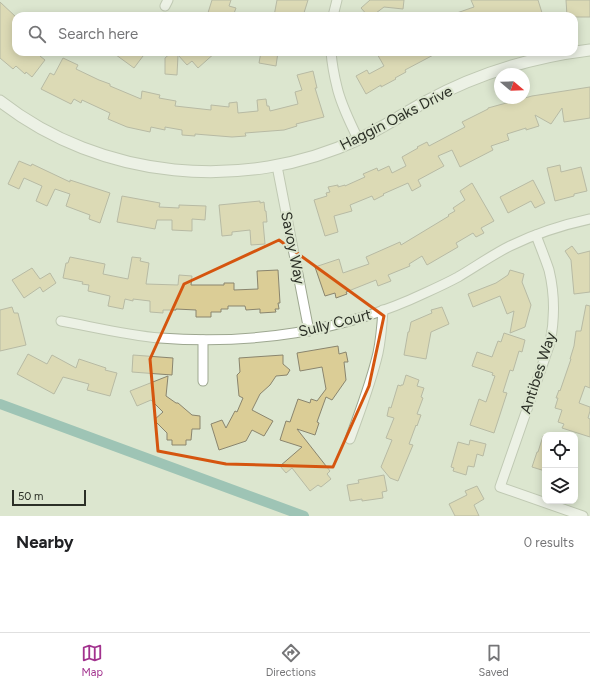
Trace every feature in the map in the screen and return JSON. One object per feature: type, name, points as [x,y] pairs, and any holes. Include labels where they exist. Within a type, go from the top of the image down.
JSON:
[{"type":"street","points":[[335,12],[337,0]]},
{"type":"street","name":"Haggin Oaks Drive","points":[[578,52],[590,50]]},
{"type":"street","points":[[332,56],[336,86],[343,106],[358,139]]},
{"type":"street","name":"Haggin Oaks Drive","points":[[0,102],[56,137],[113,159],[161,169],[192,172],[246,171],[307,159],[336,149],[375,131],[425,102],[453,88],[512,66],[550,56]]},
{"type":"street","name":"Savoy Way","points":[[277,166],[309,331]]},
{"type":"street","name":"Sully Court","points":[[61,321],[123,333],[159,338],[204,340],[247,339],[309,331],[353,320],[425,294],[457,278],[509,247],[536,235],[590,219]]},
{"type":"street","name":"Antibes Way","points":[[536,235],[548,268],[552,285],[554,304],[553,324],[550,343],[500,487],[583,516]]},
{"type":"street","points":[[350,439],[376,360],[383,310]]},
{"type":"street","points":[[203,381],[204,340]]},
{"type":"highlighted area","points":[[279,240],[384,316],[369,386],[333,467],[226,464],[158,451],[150,359],[184,284]]},
{"type":"building","points":[[212,0],[231,0],[229,6],[236,8],[234,12],[208,12]]},
{"type":"building","points":[[277,0],[308,0],[304,12],[275,12]]},
{"type":"building","points":[[370,0],[404,0],[403,9],[384,7],[377,12],[364,12],[361,8]]},
{"type":"building","points":[[471,0],[538,0],[542,12],[460,12],[474,7]]},
{"type":"building","points":[[566,0],[590,0],[590,17],[578,17],[578,12],[567,12]]},
{"type":"building","points":[[0,2],[12,13],[12,56],[40,56],[45,60],[32,77],[26,72],[25,74],[16,66],[13,69],[0,58]]},
{"type":"building","points":[[118,56],[143,56],[134,68]]},
{"type":"building","points":[[167,56],[178,56],[177,75],[165,74],[165,58]]},
{"type":"building","points":[[179,56],[212,56],[198,68],[192,61],[187,65]]},
{"type":"building","points":[[260,56],[277,56],[276,66],[259,63]]},
{"type":"building","points":[[378,56],[431,56],[405,70],[406,72],[395,78],[396,79],[381,87],[381,85],[366,94],[356,76],[367,70],[369,74],[384,66]]},
{"type":"building","points":[[63,58],[78,65],[76,69],[141,99],[142,91],[160,95],[159,98],[176,101],[175,106],[211,110],[211,105],[229,107],[229,103],[237,102],[238,113],[258,111],[257,100],[266,99],[267,106],[269,106],[270,111],[298,104],[295,92],[302,90],[297,75],[313,71],[317,88],[315,88],[324,117],[296,124],[297,126],[284,130],[245,133],[246,136],[232,137],[195,134],[195,136],[182,135],[182,130],[165,127],[165,130],[151,127],[150,132],[127,127],[108,119],[110,113],[82,100],[81,103],[74,99],[71,104],[41,89],[50,73],[54,75]]},
{"type":"building","points":[[590,87],[590,118],[564,122],[562,108],[551,124],[535,115],[539,126],[526,130],[526,128],[507,134],[509,140],[491,146],[493,150],[460,167],[452,150],[438,156],[444,166],[418,180],[421,186],[412,191],[408,183],[383,194],[384,195],[374,200],[372,196],[350,205],[352,211],[334,216],[338,232],[325,236],[314,200],[327,196],[326,193],[330,192],[328,187],[338,185],[338,187],[345,186],[365,177],[363,174],[377,168],[378,171],[389,166],[392,173],[406,166],[402,157],[427,142],[429,146],[465,127],[462,122],[488,108],[503,104],[530,104],[530,97]]},
{"type":"building","points":[[19,161],[31,166],[32,164],[70,182],[70,180],[110,193],[100,223],[89,219],[90,215],[66,206],[70,194],[55,189],[47,206],[36,201],[42,186],[24,178],[19,189],[8,184]]},
{"type":"building","points":[[560,165],[561,172],[581,167],[587,191],[555,201],[547,168]]},
{"type":"building","points":[[533,180],[545,203],[535,208],[531,201],[508,213],[500,197]]},
{"type":"building","points":[[472,183],[494,221],[481,228],[484,233],[476,237],[473,233],[456,243],[458,247],[427,265],[422,256],[409,264],[410,266],[388,275],[391,281],[378,286],[376,280],[346,292],[347,294],[336,298],[335,293],[325,296],[315,267],[339,259],[343,273],[369,264],[366,257],[400,242],[401,245],[449,216],[448,215],[455,211],[453,208],[465,200],[460,191]]},
{"type":"building","points":[[122,196],[160,203],[159,207],[179,208],[179,205],[206,206],[205,220],[192,219],[192,231],[172,230],[172,220],[157,220],[155,229],[117,222]]},
{"type":"building","points":[[260,201],[260,203],[264,202],[266,211],[267,222],[263,222],[265,244],[251,245],[250,230],[232,232],[232,235],[222,236],[219,205]]},
{"type":"building","points":[[572,246],[578,254],[590,251],[590,292],[574,294],[571,260],[565,251]]},
{"type":"building","points":[[70,257],[105,264],[103,274],[128,279],[132,257],[141,258],[140,261],[149,263],[146,284],[178,285],[179,275],[192,276],[191,285],[224,285],[224,283],[234,283],[234,290],[258,289],[257,271],[278,270],[279,309],[275,309],[276,312],[260,313],[260,309],[246,310],[245,306],[228,306],[228,309],[221,309],[221,312],[211,312],[211,317],[196,317],[196,310],[176,309],[163,310],[163,313],[150,312],[150,301],[133,299],[133,301],[125,299],[123,309],[108,306],[110,296],[88,291],[89,285],[82,284],[83,282],[63,278],[66,263],[68,263]]},
{"type":"building","points":[[32,268],[40,279],[50,273],[56,283],[43,292],[40,287],[24,298],[12,280]]},
{"type":"building","points":[[510,270],[524,274],[522,282],[531,305],[525,327],[510,333],[514,311],[507,314],[500,296],[473,307],[468,294],[496,283],[508,275]]},
{"type":"building","points":[[586,305],[590,306],[590,388],[585,386],[579,403],[590,407],[588,418],[590,419],[590,437],[562,428],[564,424],[558,422],[562,410],[555,408],[558,398],[556,398],[559,390],[560,391],[571,359],[576,331],[581,331]]},
{"type":"building","points":[[12,307],[14,313],[18,313],[26,345],[0,351],[0,310]]},
{"type":"building","points":[[442,307],[449,324],[431,332],[426,359],[404,355],[411,322],[432,313],[431,310]]},
{"type":"building","points":[[504,333],[525,340],[522,352],[519,351],[513,371],[510,370],[503,392],[507,393],[494,433],[470,425],[479,399],[486,402],[495,376],[492,375],[493,373],[472,366],[477,352],[492,357],[498,341],[501,342]]},
{"type":"building","points":[[338,346],[339,354],[346,352],[348,362],[344,362],[346,380],[332,400],[326,397],[317,422],[319,423],[315,435],[297,429],[330,471],[327,474],[331,479],[321,487],[318,485],[310,491],[292,468],[286,473],[280,466],[302,447],[280,440],[286,421],[290,422],[298,399],[310,403],[311,399],[317,401],[326,389],[322,367],[300,371],[297,353]]},
{"type":"building","points":[[28,354],[47,364],[52,355],[76,368],[79,359],[106,368],[105,370],[117,373],[110,396],[87,390],[89,384],[63,377],[54,394],[17,374]]},
{"type":"building","points":[[133,355],[173,358],[172,375],[132,372]]},
{"type":"building","points":[[283,355],[283,364],[290,370],[287,375],[276,376],[270,385],[260,394],[252,410],[273,421],[264,436],[252,430],[246,441],[219,450],[211,424],[222,420],[226,428],[235,411],[237,412],[243,398],[239,396],[237,375],[240,372],[239,358]]},
{"type":"building","points":[[406,375],[419,380],[417,386],[424,388],[421,397],[423,398],[417,414],[421,415],[409,444],[413,445],[398,481],[390,478],[381,467],[392,440],[386,438],[394,418],[387,416],[389,407],[391,408],[398,385],[403,385]]},
{"type":"building","points":[[168,376],[166,396],[178,403],[192,415],[200,416],[200,429],[192,429],[191,440],[186,440],[186,445],[172,445],[172,440],[167,440],[167,433],[154,420],[163,412],[151,400],[137,406],[130,391]]},
{"type":"building","points":[[542,439],[542,470],[532,467]]},
{"type":"building","points":[[470,440],[486,444],[483,456],[477,454],[474,467],[468,466],[466,475],[453,471],[454,468],[451,467],[458,442],[469,445]]},
{"type":"building","points":[[384,475],[387,491],[382,492],[383,498],[350,501],[347,485],[359,483],[358,480]]},
{"type":"building","points":[[477,486],[484,499],[474,505],[479,516],[455,516],[449,504],[467,495],[465,491]]},
{"type":"waterway","points":[[0,404],[304,516]]}]
